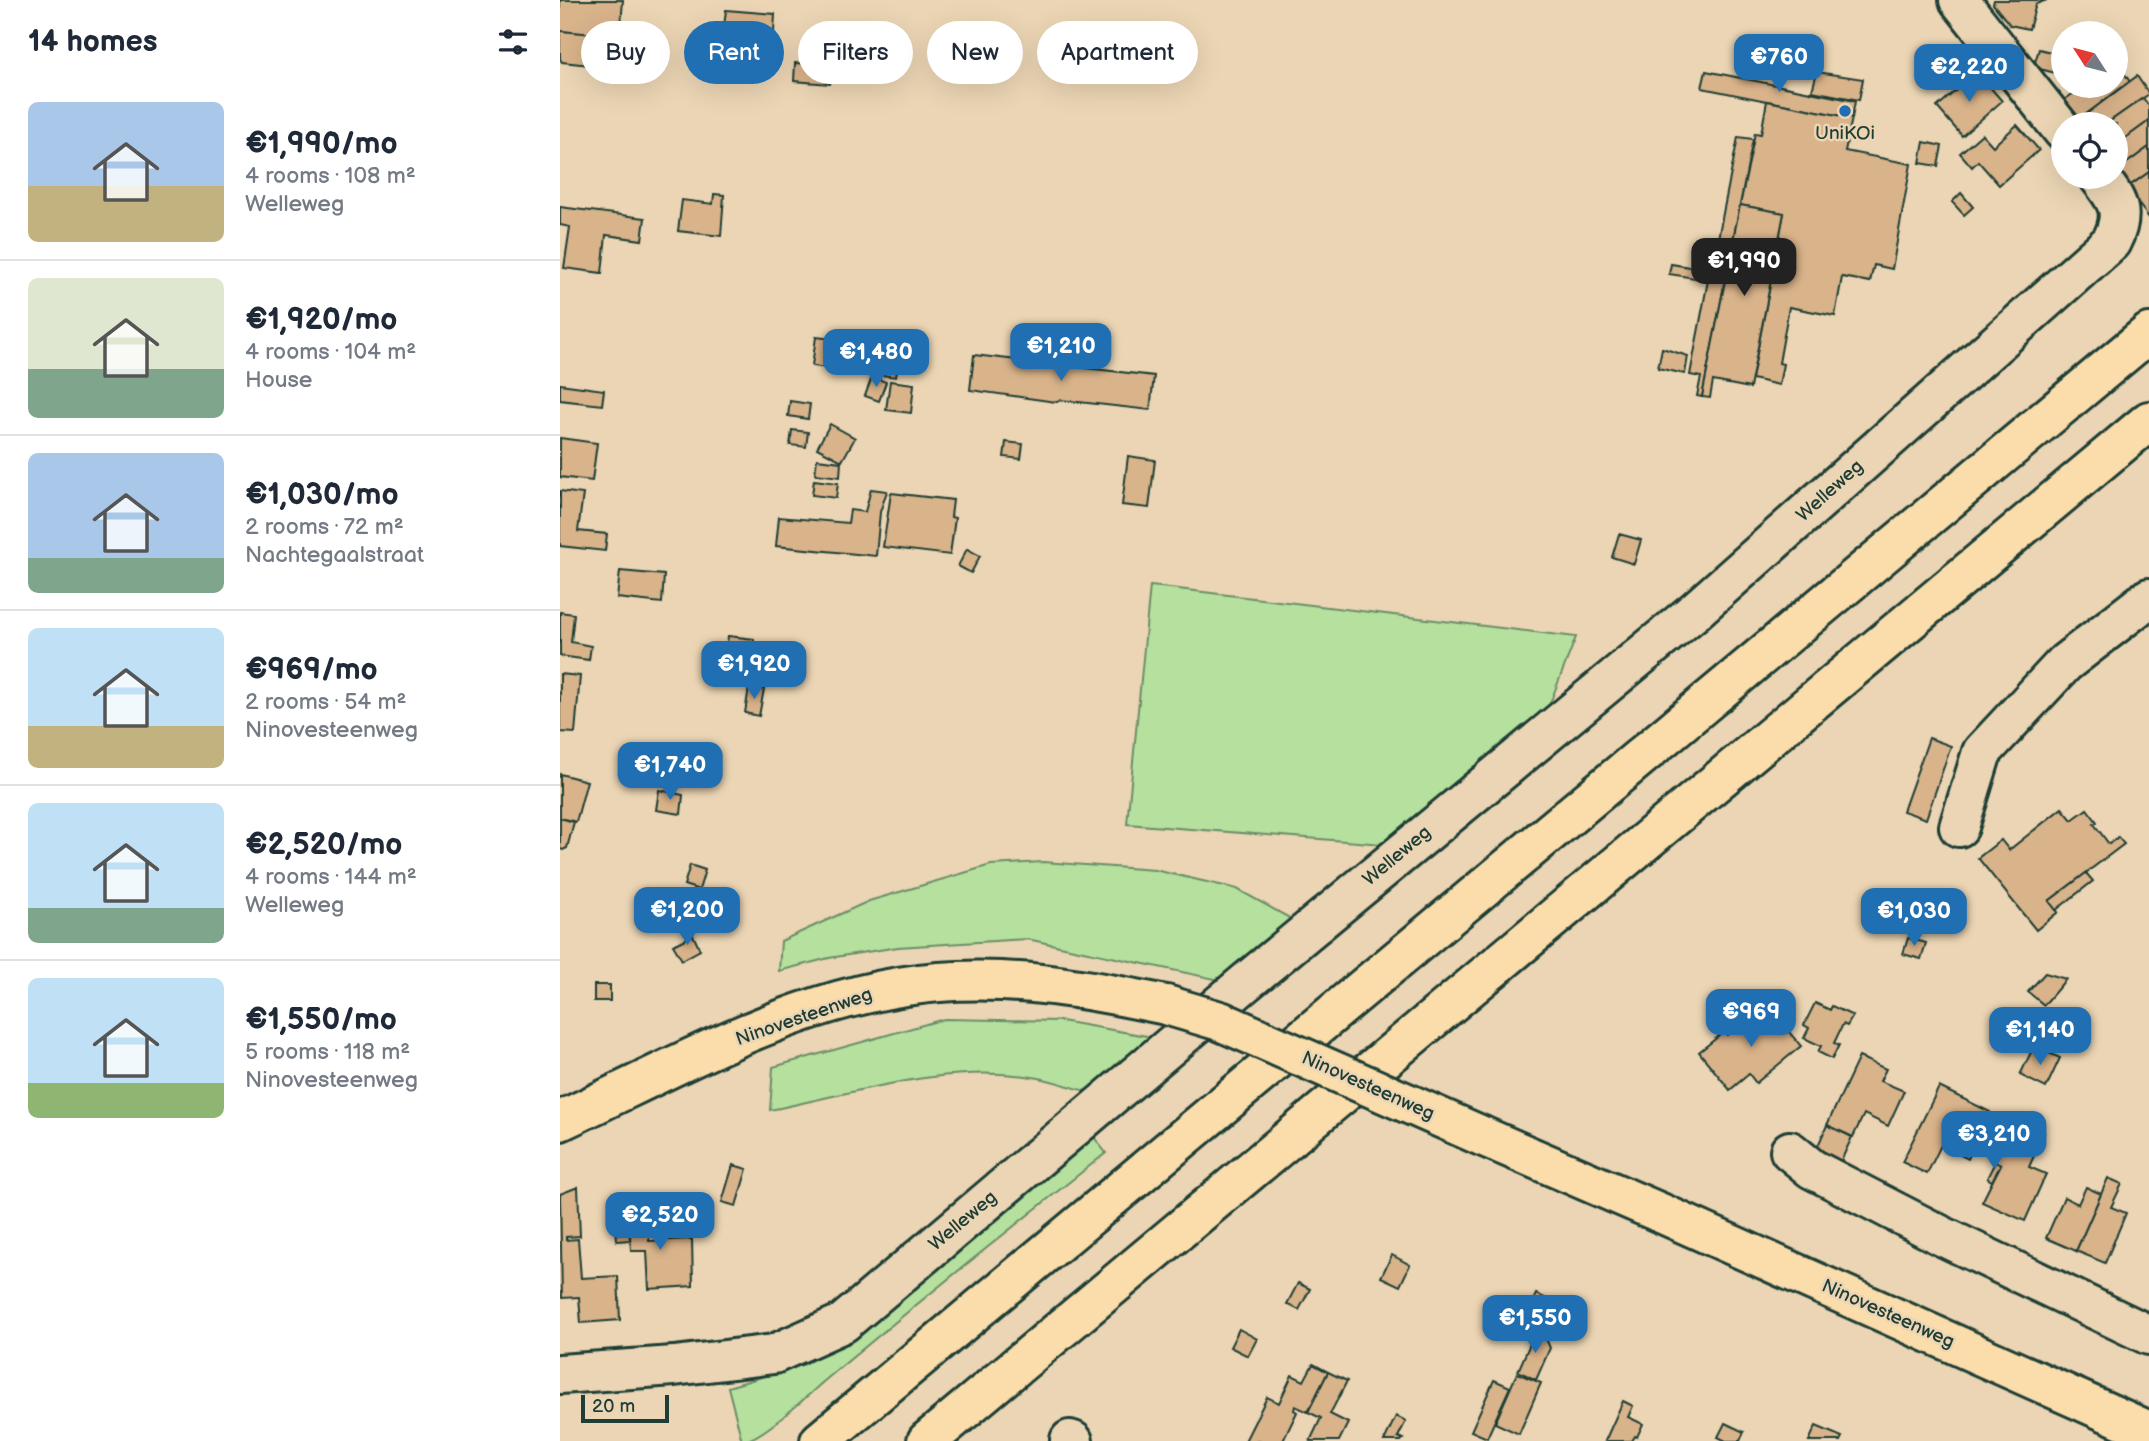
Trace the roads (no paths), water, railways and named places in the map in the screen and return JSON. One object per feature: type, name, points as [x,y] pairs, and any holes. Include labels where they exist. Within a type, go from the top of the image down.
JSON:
[{"type":"main road","points":[[820,1441],[2149,333]]},
{"type":"main road","points":[[927,1441],[2149,421]]},
{"type":"main road","name":"Ninovesteenweg","points":[[560,1121],[761,1027],[835,1002],[880,991],[938,982],[1023,981],[1063,985],[1166,1004],[1220,1021],[1726,1242],[2149,1431]]},
{"type":"street","points":[[1959,0],[2051,116]]},
{"type":"street","name":"Welleweg","points":[[560,1374],[674,1366],[774,1354],[843,1323],[1245,982],[1695,611],[2111,242],[2118,228],[2120,212],[2116,198],[2109,189]]},
{"type":"street","points":[[1959,827],[1982,752],[2065,663],[2149,598]]},
{"type":"street","points":[[1790,1151],[1811,1169],[1942,1237],[2149,1335]]},
{"type":"place","name":"UniKOi","points":[[1845,111]]}]
